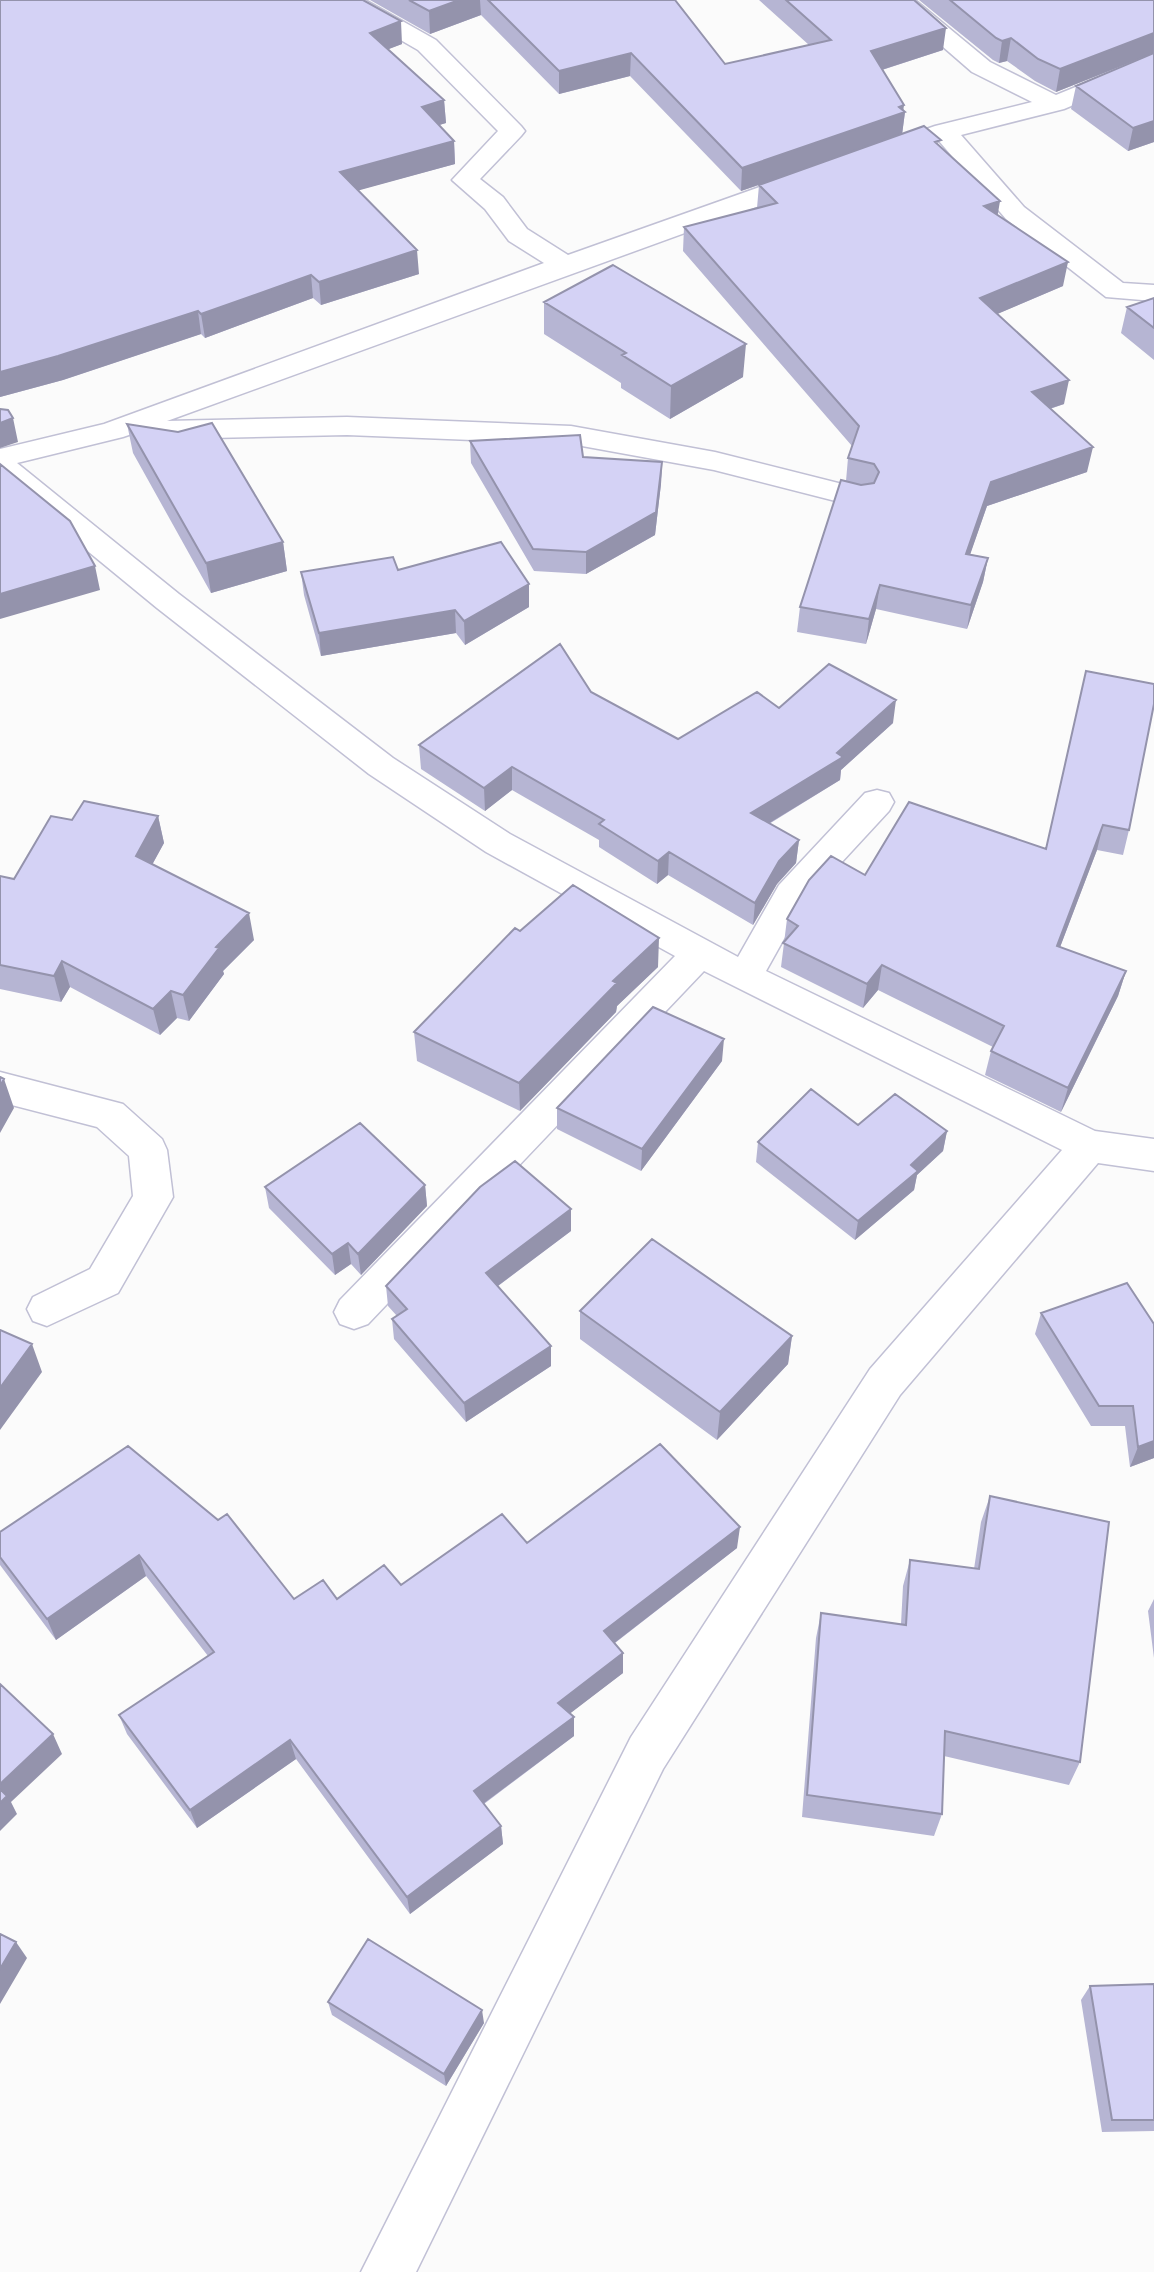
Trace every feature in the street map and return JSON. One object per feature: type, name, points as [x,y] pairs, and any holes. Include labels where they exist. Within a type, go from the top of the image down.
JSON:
[{"type":"street","points":[[348,0],[427,45],[512,131],[465,180],[494,203],[518,235],[565,265]]},
{"type":"street","points":[[901,0],[981,67],[1055,104]]},
{"type":"street","points":[[866,158],[944,131],[1055,104],[1154,62]]},
{"type":"street","points":[[944,131],[1015,213],[1116,291],[1154,293]]},
{"type":"street","points":[[0,458],[113,431],[827,172]]},
{"type":"street","points":[[113,431],[347,426],[571,435],[715,461],[859,498]]},
{"type":"street","points":[[0,464],[167,601],[381,766],[498,843],[745,977],[1089,1146],[1153,1148]]},
{"type":"street","points":[[745,977],[791,894],[877,802]]},
{"type":"street","points":[[354,1312],[700,953]]},
{"type":"street","points":[[0,1087],[109,1115],[148,1150],[153,1198],[104,1282],[47,1309]]},
{"type":"street","points":[[388,2272],[647,1754],[885,1382],[1089,1146]]},
{"type":"building","points":[[0,0],[363,0],[401,21],[370,33],[444,100],[422,107],[454,141],[340,172],[417,250],[319,282],[311,275],[201,314],[198,311],[0,372]]},
{"type":"building","points":[[409,0],[459,0],[429,11]]},
{"type":"building","points":[[488,0],[675,0],[725,64],[831,40],[786,0],[914,0],[946,28],[871,51],[904,105],[899,107],[905,112],[742,168],[631,53],[559,71]]},
{"type":"building","points":[[950,0],[1154,0],[1154,33],[1060,69],[1038,59],[1011,38],[1002,41],[996,38]]},
{"type":"building","points":[[1154,53],[1154,121],[1133,128],[1076,86]]},
{"type":"building","points":[[924,126],[941,140],[935,142],[1000,201],[984,206],[1068,262],[980,298],[1069,380],[1032,392],[1093,447],[991,482],[966,554],[988,558],[971,605],[880,585],[869,619],[800,607],[841,480],[861,485],[874,483],[879,472],[874,464],[848,458],[859,426],[684,227],[777,203],[759,185]]},
{"type":"building","points":[[613,265],[746,344],[671,386],[622,355],[626,353],[544,302]]},
{"type":"building","points":[[1154,298],[1154,328],[1127,307]]},
{"type":"building","points":[[0,409],[8,410],[13,418],[0,423]]},
{"type":"building","points":[[212,423],[283,542],[206,563],[127,424],[178,432]]},
{"type":"building","points":[[580,435],[583,457],[662,462],[656,512],[586,552],[533,549],[470,441]]},
{"type":"building","points":[[0,464],[70,521],[95,566],[0,594]]},
{"type":"building","points":[[501,542],[529,584],[464,621],[455,610],[319,633],[301,572],[393,557],[398,570]]},
{"type":"building","points":[[560,644],[591,692],[678,739],[757,692],[779,708],[829,664],[896,700],[837,753],[843,757],[751,813],[799,840],[779,861],[755,903],[669,852],[658,861],[599,824],[604,820],[512,767],[484,788],[419,745]]},
{"type":"building","points":[[1086,671],[1154,684],[1154,704],[1129,830],[1103,825],[1057,946],[1126,971],[1068,1088],[991,1051],[1004,1026],[882,965],[867,984],[783,943],[798,926],[787,919],[809,880],[831,856],[865,875],[909,802],[1046,849]]},
{"type":"building","points":[[84,801],[158,816],[136,856],[249,913],[216,947],[219,948],[183,995],[171,991],[153,1009],[62,961],[54,976],[0,965],[0,876],[14,879],[51,816],[72,820]]},
{"type":"building","points":[[573,885],[659,938],[613,981],[617,983],[519,1083],[414,1032],[515,928],[520,931]]},
{"type":"building","points":[[653,1007],[724,1039],[642,1149],[557,1108]]},
{"type":"building","points":[[811,1089],[858,1125],[895,1094],[947,1131],[911,1165],[918,1171],[858,1221],[758,1142]]},
{"type":"building","points":[[360,1123],[425,1185],[358,1254],[348,1243],[332,1254],[265,1187]]},
{"type":"building","points":[[515,1161],[571,1209],[486,1273],[551,1346],[464,1403],[392,1319],[407,1309],[386,1286],[480,1187]]},
{"type":"building","points":[[652,1239],[792,1336],[720,1412],[580,1311]]},
{"type":"building","points":[[1127,1283],[1154,1324],[1154,1441],[1138,1447],[1133,1406],[1099,1406],[1041,1313]]},
{"type":"building","points":[[0,1330],[32,1344],[0,1388]]},
{"type":"building","points":[[660,1444],[740,1527],[604,1631],[623,1653],[558,1703],[574,1717],[474,1791],[501,1826],[407,1897],[290,1740],[190,1810],[119,1715],[214,1652],[139,1555],[47,1619],[0,1557],[0,1532],[128,1446],[218,1520],[227,1514],[294,1599],[323,1580],[337,1599],[384,1565],[401,1585],[502,1514],[527,1543]]},
{"type":"building","points":[[990,1496],[1109,1522],[1080,1762],[945,1731],[942,1814],[807,1795],[821,1613],[906,1625],[910,1560],[979,1569]]},
{"type":"building","points":[[0,1684],[53,1734],[0,1784]]},
{"type":"building","points":[[0,1789],[7,1796],[0,1803]]},
{"type":"building","points":[[0,1934],[16,1942],[0,1969]]},
{"type":"building","points":[[368,1939],[482,2010],[444,2074],[328,2002]]},
{"type":"building","points":[[1154,1984],[1154,2120],[1112,2120],[1090,1986]]}]
